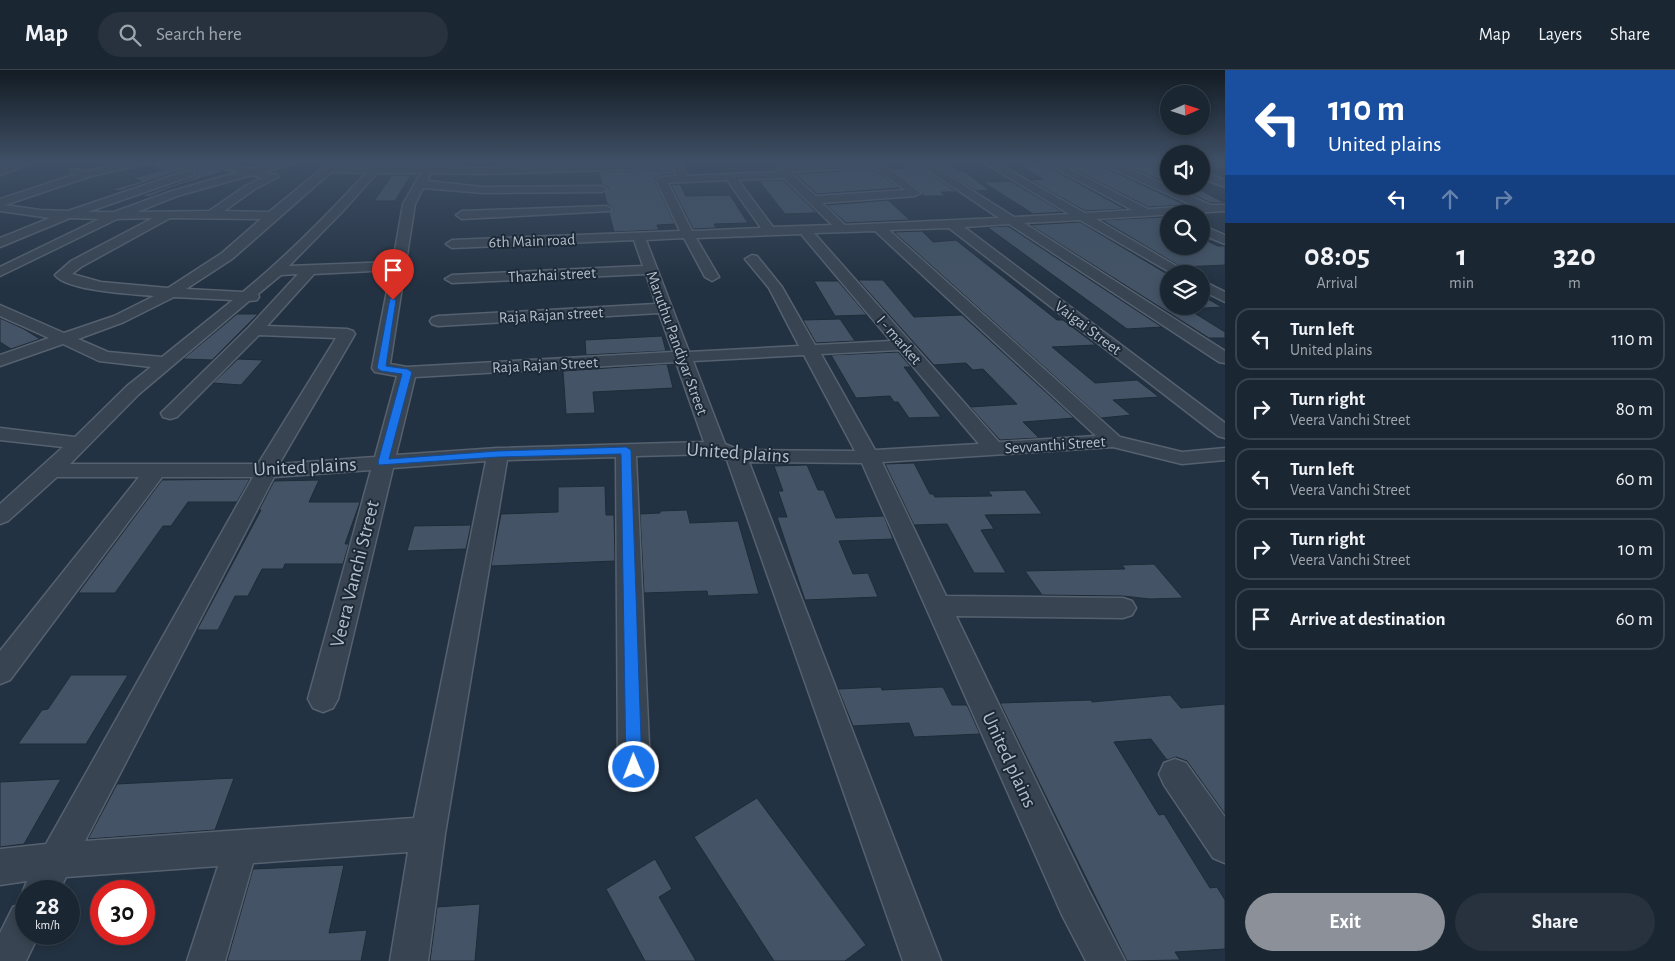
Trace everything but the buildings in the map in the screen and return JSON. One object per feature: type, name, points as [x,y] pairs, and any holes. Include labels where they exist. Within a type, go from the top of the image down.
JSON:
[{"type":"street","points":[[2,241],[99,204]]},
{"type":"street","points":[[0,272],[115,216],[148,204]]},
{"type":"street","points":[[211,215],[227,204]]},
{"type":"street","points":[[0,361],[119,319],[169,294],[227,256],[286,204]]},
{"type":"street","points":[[0,516],[52,470],[133,390],[276,271],[341,204]]},
{"type":"street","points":[[407,372],[381,368],[410,204]]},
{"type":"street","points":[[605,204],[612,238],[1160,213]]},
{"type":"street","points":[[673,204],[712,277]]},
{"type":"street","points":[[749,204],[770,232]]},
{"type":"street","points":[[817,204],[843,229]]},
{"type":"street","points":[[985,204],[1225,358]]},
{"type":"street","points":[[1061,204],[1168,265]]},
{"type":"street","points":[[1129,204],[1149,214]]},
{"type":"street","points":[[0,208],[68,215],[272,216]]},
{"type":"street","points":[[1210,209],[1225,208]]},
{"type":"street","points":[[462,215],[606,209]]},
{"type":"street","points":[[170,215],[76,264],[62,275],[97,286],[169,294],[245,296],[283,300]]},
{"type":"street","name":"Vaigai Street","points":[[952,224],[1225,432]]},
{"type":"street","name":"Sevvanthi Street","points":[[878,227],[1113,441]]},
{"type":"street","name":"I - market","points":[[804,230],[994,449]]},
{"type":"street","points":[[1210,234],[1225,241]]},
{"type":"street","name":"Maruthu Pandiyar Street","points":[[639,237],[683,358],[726,452],[922,961]]},
{"type":"street","name":"6th Main road","points":[[452,244],[612,238]]},
{"type":"street","points":[[1210,242],[1225,241]]},
{"type":"street","points":[[1137,247],[1160,246]]},
{"type":"street","points":[[752,259],[775,287],[794,319],[869,457]]},
{"type":"street","points":[[276,271],[399,266]]},
{"type":"street","points":[[170,413],[255,330],[311,270]]},
{"type":"street","name":"Thazhai street","points":[[452,279],[651,270]]},
{"type":"street","points":[[1210,289],[1225,298]]},
{"type":"street","name":"Raja Rajan street","points":[[438,321],[665,308]]},
{"type":"street","points":[[0,310],[105,357],[166,363]]},
{"type":"street","points":[[0,327],[22,319]]},
{"type":"street","points":[[46,880],[267,471],[269,463],[347,334],[255,330]]},
{"type":"street","name":"I - market","points":[[683,358],[903,345]]},
{"type":"street","name":"Raja Rajan Street","points":[[407,372],[683,358]]},
{"type":"street","name":"Veera Vanchi Street","points":[[323,699],[407,372]]},
{"type":"street","points":[[0,434],[79,443]]},
{"type":"street","points":[[1113,441],[1182,458],[1225,454]]},
{"type":"street","name":"Sevvanthi Street","points":[[869,457],[1113,441]]},
{"type":"street","points":[[626,450],[634,767]]},
{"type":"street","name":"United plains","points":[[52,470],[267,471],[498,454],[626,450],[869,457],[1075,902],[1106,961]]},
{"type":"street","points":[[409,961],[428,834],[498,454]]},
{"type":"street","points":[[0,672],[156,470]]},
{"type":"street","points":[[938,606],[1123,608]]},
{"type":"street","points":[[1175,774],[1225,846]]},
{"type":"street","points":[[0,867],[56,860],[428,834]]},
{"type":"street","points":[[206,961],[241,846]]},
{"type":"street","points":[[6,961],[15,943]]},
{"type":"route","points":[[393,300],[381,368],[407,372],[383,462],[498,454],[626,450],[634,767]]}]
